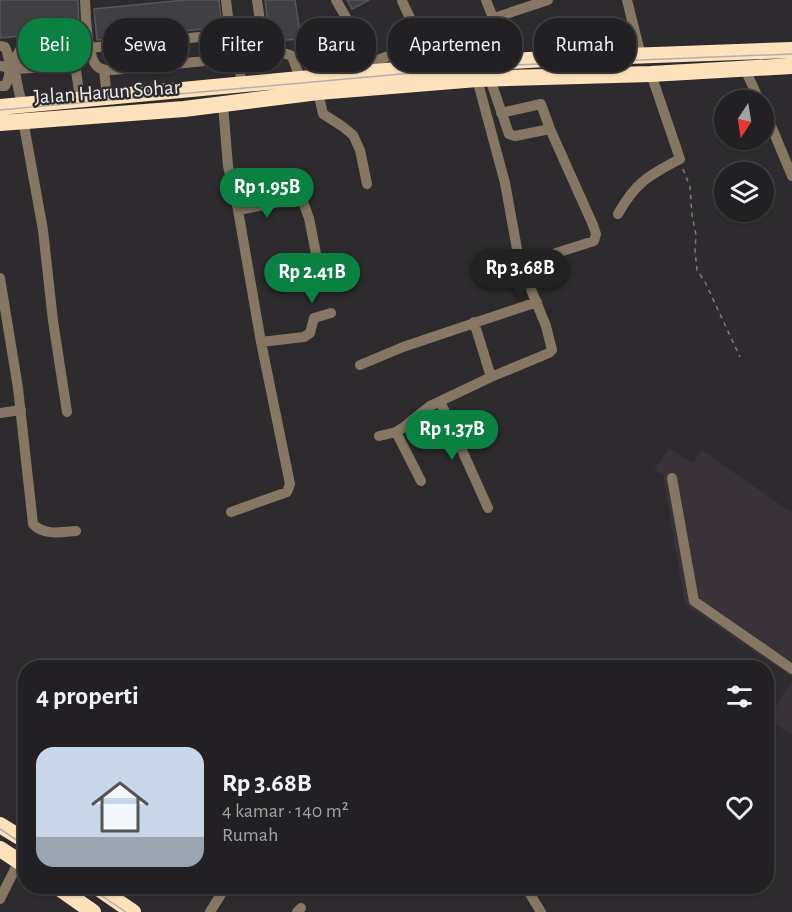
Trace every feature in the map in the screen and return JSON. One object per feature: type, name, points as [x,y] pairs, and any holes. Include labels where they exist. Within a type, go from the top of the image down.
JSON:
[{"type":"highway","name":"Jalan Harun Sohar","points":[[522,61],[792,50]]},
{"type":"highway","name":"Jalan Harun Sohar","points":[[0,106],[22,113],[223,105],[318,92],[484,79],[651,74],[792,66]]},
{"type":"highway","name":"Jalan Harun Sohar","points":[[255,72],[300,78],[388,71]]},
{"type":"highway","name":"Jalan Harun Sohar","points":[[0,123],[22,113],[80,99],[106,83],[219,72]]},
{"type":"highway","points":[[0,825],[18,836]]},
{"type":"highway","points":[[0,849],[18,860]]},
{"type":"highway","points":[[67,894],[93,912]]},
{"type":"highway","points":[[107,894],[133,912]]},
{"type":"street","points":[[84,0],[86,18]]},
{"type":"street","points":[[226,0],[228,18]]},
{"type":"street","points":[[257,0],[264,49],[273,54],[284,52],[292,56],[300,78]]},
{"type":"street","points":[[336,0],[346,18]]},
{"type":"street","points":[[486,0],[493,18],[534,2],[548,0]]},
{"type":"street","points":[[627,0],[641,56]]},
{"type":"street","points":[[402,1],[410,18]]},
{"type":"street","points":[[91,48],[200,37]]},
{"type":"street","points":[[0,46],[5,47],[8,54],[8,81],[5,86],[0,86]]},
{"type":"street","points":[[8,67],[18,52]]},
{"type":"street","points":[[91,53],[106,83],[200,62]]},
{"type":"street","points":[[8,67],[22,113],[43,230],[53,321],[67,412]]},
{"type":"street","points":[[745,69],[754,90]]},
{"type":"street","points":[[76,72],[80,99]]},
{"type":"street","points":[[337,76],[346,72]]},
{"type":"street","points":[[618,214],[628,196],[642,181],[680,159],[651,74]]},
{"type":"street","points":[[484,79],[508,133],[512,135],[550,129]]},
{"type":"street","points":[[379,436],[396,432],[409,424],[421,412],[440,401],[551,351],[552,346],[537,302],[519,260],[484,79]]},
{"type":"street","points":[[318,92],[323,114],[347,130],[356,140],[367,184]]},
{"type":"street","points":[[501,113],[541,104],[582,198],[596,236],[594,241],[553,254]]},
{"type":"street","points":[[223,105],[228,166],[290,489],[285,493],[231,512]]},
{"type":"street","points":[[774,133],[792,176]]},
{"type":"street","points":[[238,210],[290,200],[301,201],[309,218],[319,268]]},
{"type":"street","points":[[477,270],[519,260]]},
{"type":"street","points":[[0,278],[21,411],[33,524],[38,530],[44,532],[76,531]]},
{"type":"street","points":[[360,365],[403,346],[537,302]]},
{"type":"street","points":[[261,342],[304,337],[310,333],[314,318],[331,313]]},
{"type":"street","points":[[474,322],[491,377]]},
{"type":"street","points":[[440,401],[488,508]]},
{"type":"street","points":[[0,413],[21,411]]},
{"type":"street","points":[[396,432],[421,482]]},
{"type":"street","points":[[672,478],[693,601],[792,669]]},
{"type":"street","points":[[0,899],[18,870]]},
{"type":"street","points":[[210,912],[221,894]]},
{"type":"street","points":[[530,894],[541,912]]},
{"type":"path","points":[[680,159],[690,187],[696,235],[697,270],[705,282],[740,357]]},
{"type":"shaded area","points":[[669,448],[693,463],[702,450],[792,513],[792,677],[774,665],[774,660],[767,660],[685,605],[663,475],[654,470]]},
{"type":"shaded area","points":[[792,682],[792,735],[774,723],[774,708]]},
{"type":"building","points":[[0,0],[78,0],[79,18],[18,18],[18,36],[0,38]]},
{"type":"building","points":[[185,0],[219,0],[221,18],[200,18],[200,29],[188,31],[188,18],[103,18],[103,39],[97,40],[94,9]]},
{"type":"building","points":[[265,0],[295,0],[298,18],[296,39],[284,40],[284,18],[267,18]]},
{"type":"building","points":[[347,0],[369,0],[352,9]]},
{"type":"tram line","points":[[0,110],[490,66],[792,54]]},
{"type":"tram line","points":[[0,829],[18,841]]},
{"type":"tram line","points":[[99,894],[126,912]]}]
